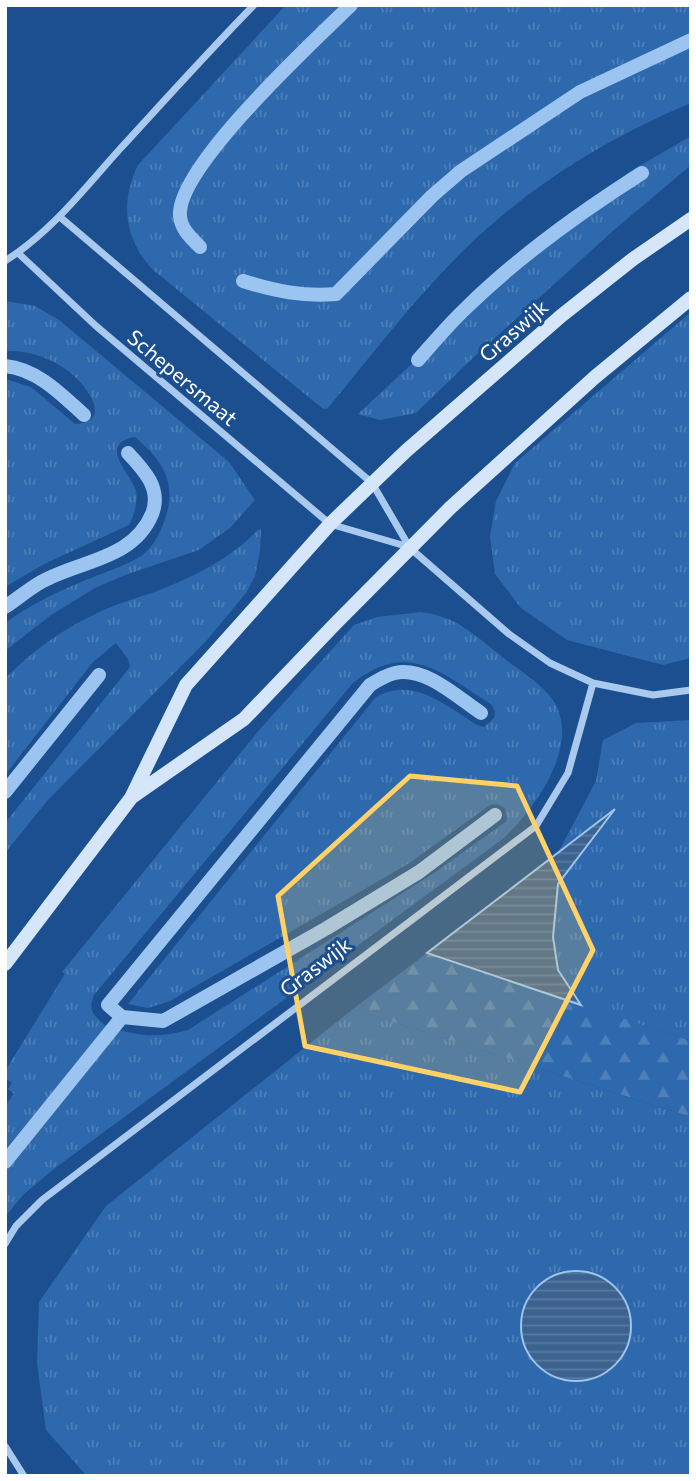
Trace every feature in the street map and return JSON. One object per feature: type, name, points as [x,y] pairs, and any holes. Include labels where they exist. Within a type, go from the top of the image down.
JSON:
[{"type":"main road","name":"Graswijk","points":[[5,964],[131,798],[186,685],[330,524],[372,482],[561,316],[633,259],[691,219]]},
{"type":"main road","name":"Graswijk","points":[[131,798],[244,719],[410,548],[577,393],[691,298]]},
{"type":"street","points":[[5,261],[60,217],[254,5]]},
{"type":"street","name":"Schepersmaat","points":[[60,217],[372,482]]},
{"type":"street","name":"Schepersmaat","points":[[18,253],[96,326],[330,524]]},
{"type":"street","points":[[372,482],[410,548],[509,634],[550,663],[593,682],[653,695],[691,690]]},
{"type":"street","points":[[330,524],[410,548]]},
{"type":"street","name":"Graswijk","points":[[5,1244],[16,1226],[42,1200],[536,826],[568,774],[593,682]]},
{"type":"street","points":[[5,1446],[24,1476]]},
{"type":"highlighted area","points":[[410,776],[517,786],[593,950],[520,1092],[305,1046],[278,896]]},
{"type":"green space","points":[[286,5],[691,5],[691,103],[601,147],[517,203],[467,247],[430,285],[327,409],[322,408],[152,269],[135,245],[128,219],[129,192],[138,165]]},
{"type":"green space","points":[[691,136],[691,165],[614,230],[416,413],[380,420],[358,414],[538,246],[629,172]]},
{"type":"green space","points":[[5,301],[35,306],[59,320],[229,462],[255,500],[231,527],[199,550],[95,588],[51,615],[5,651],[5,623],[51,595],[145,553],[163,526],[169,492],[164,472],[152,454],[135,437],[124,441],[118,446],[117,452],[136,491],[135,509],[129,525],[46,563],[5,587],[5,379],[31,387],[75,424],[87,422],[95,409],[81,383],[60,365],[30,353],[5,351]]},
{"type":"green space","points":[[691,312],[691,658],[663,665],[567,640],[521,608],[495,574],[490,536],[496,501],[515,463]]},
{"type":"green space","points":[[261,529],[255,576],[246,593],[207,640],[47,801],[5,853],[5,823],[130,667],[128,659],[116,643],[93,662],[5,775],[5,679],[28,657],[68,629],[111,607],[160,590],[204,570]]},
{"type":"green space","points":[[421,612],[444,617],[463,627],[535,682],[553,700],[560,717],[562,736],[551,774],[541,793],[504,838],[55,1168],[22,1196],[5,1217],[5,1172],[119,1030],[154,1035],[188,1030],[434,873],[507,821],[505,808],[497,804],[490,805],[408,864],[170,1001],[148,1008],[128,1004],[376,697],[390,691],[416,692],[441,702],[477,725],[484,727],[494,718],[492,705],[440,672],[424,666],[407,662],[390,664],[372,671],[352,684],[94,995],[92,1010],[107,1027],[5,1150],[5,1106],[14,1094],[8,1089],[12,1083],[5,1078],[5,1071],[65,974],[62,972],[260,729],[354,625],[377,617]]},
{"type":"green space","points":[[691,720],[691,1041],[581,1005],[558,970],[553,937],[558,884],[613,811],[559,851],[596,781],[603,740],[636,723]]},
{"type":"green space","points":[[427,953],[691,1041],[691,1117],[353,1009]]},
{"type":"green space","points":[[353,1009],[691,1117],[691,1476],[87,1476],[46,1430],[37,1363],[39,1302],[106,1206]],"holes":[[[561,1271],[586,1271],[520,1329],[524,1308],[531,1294],[543,1282]]]},
{"type":"shaded area","points":[[615,809],[558,884],[553,937],[558,970],[581,1005],[427,953]]},
{"type":"shaded area","points":[[576,1271],[597,1275],[615,1287],[627,1305],[631,1326],[627,1347],[615,1365],[597,1377],[576,1381],[555,1377],[537,1365],[525,1347],[521,1326],[525,1305],[537,1287],[555,1275]]},
{"type":"waterway","points":[[200,247],[184,229],[180,216],[185,195],[200,168],[250,106],[351,5]]},
{"type":"waterway","points":[[243,281],[289,292],[336,294],[432,196],[461,171],[580,92],[691,40]]},
{"type":"waterway","points":[[418,360],[460,314],[528,253],[642,173]]},
{"type":"waterway","points":[[5,366],[38,377],[84,415]]},
{"type":"waterway","points":[[5,607],[41,582],[119,550],[143,529],[152,514],[155,496],[150,480],[128,453]]},
{"type":"waterway","points":[[481,713],[441,685],[418,674],[395,673],[370,685],[108,1005],[122,1017],[163,1021],[327,928],[419,872],[495,815]]},
{"type":"waterway","points":[[5,792],[99,675]]},
{"type":"waterway","points":[[5,1162],[122,1017]]}]
